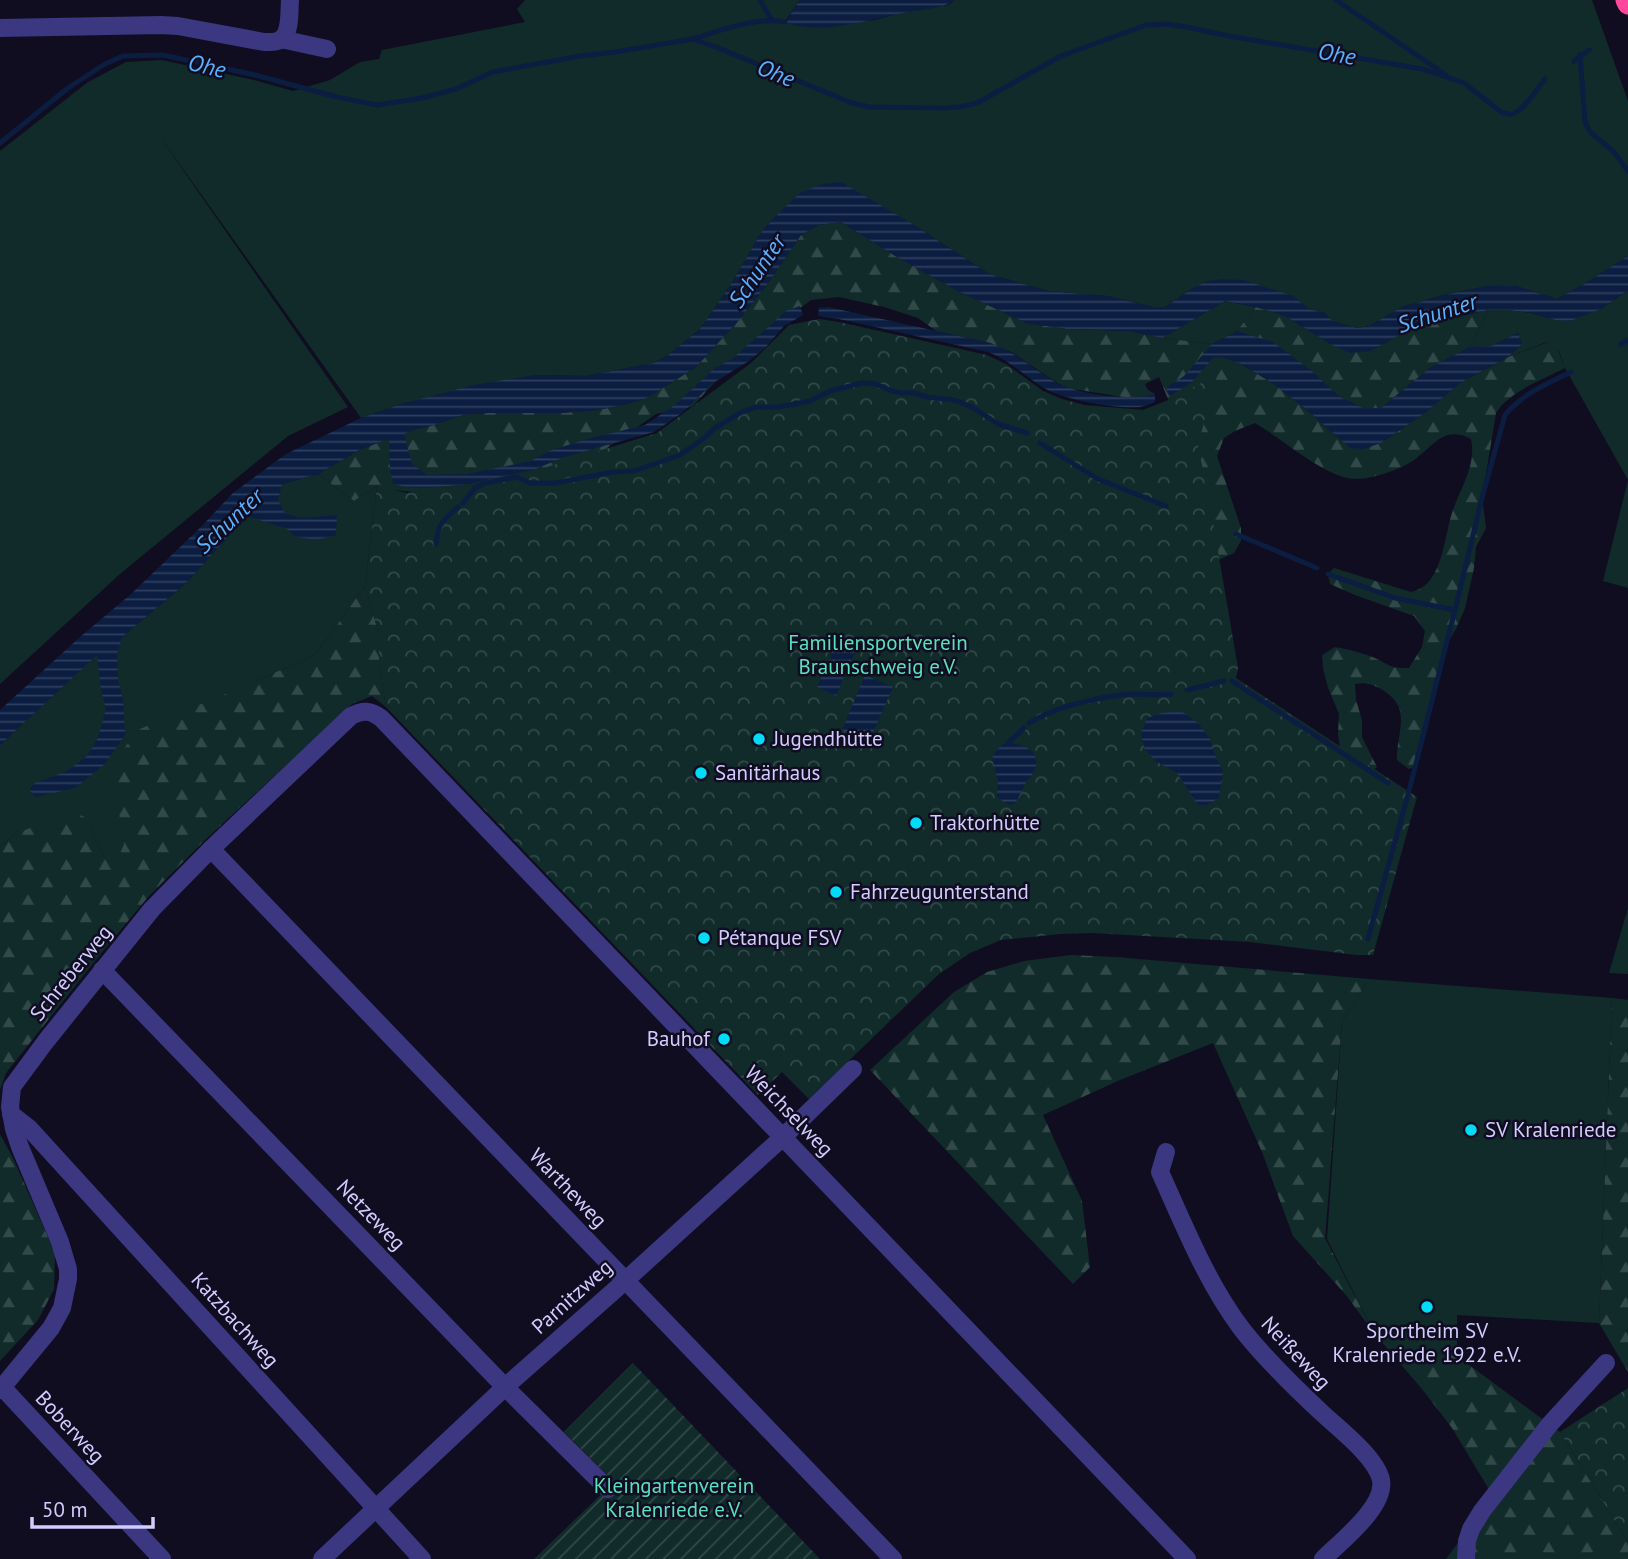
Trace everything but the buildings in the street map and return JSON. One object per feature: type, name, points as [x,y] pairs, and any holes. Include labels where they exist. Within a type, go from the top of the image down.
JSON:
[{"type":"street","points":[[0,29],[161,25],[275,42],[281,39],[288,29],[290,0]]},
{"type":"street","points":[[281,39],[327,49]]},
{"type":"street","name":"Weichselweg","points":[[351,716],[366,710],[381,718],[1187,1559]]},
{"type":"street","name":"Schreberweg","points":[[1,1388],[57,1319],[68,1279],[64,1251],[20,1147],[11,1114],[12,1087],[152,909],[351,716]]},
{"type":"street","name":"Wartheweg","points":[[211,849],[893,1559]]},
{"type":"street","name":"Netzeweg","points":[[102,970],[505,1387],[608,1489]]},
{"type":"street","name":"Parnitzweg","points":[[322,1559],[505,1387],[783,1137],[853,1069]]},
{"type":"street","name":"Katzbachweg","points":[[11,1114],[29,1128],[422,1559]]},
{"type":"street","name":"Neißeweg","points":[[1166,1152],[1160,1172],[1221,1298],[1241,1328],[1282,1375],[1369,1458],[1381,1482],[1380,1492],[1372,1510],[1323,1559]]},
{"type":"street","points":[[1466,1559],[1467,1541],[1482,1511],[1550,1424],[1606,1363]]},
{"type":"street","name":"Boberweg","points":[[1,1388],[162,1559]]},
{"type":"green space","points":[[525,0],[800,0],[785,21],[833,26],[948,5],[955,0],[1592,0],[1628,101],[1628,256],[1557,299],[1512,285],[1488,286],[1402,307],[1369,326],[1357,328],[1331,321],[1325,313],[1309,309],[1293,296],[1193,288],[1165,307],[1157,308],[1107,296],[1048,291],[989,274],[911,223],[779,213],[762,231],[732,283],[700,329],[654,363],[586,376],[535,375],[401,404],[361,418],[158,134],[348,407],[288,436],[120,574],[0,684],[0,151],[88,82],[126,62],[162,60],[293,91],[330,80],[360,62],[379,59],[382,50],[525,22],[517,9]]},
{"type":"green space","points":[[841,222],[958,291],[1026,323],[1067,329],[1130,331],[1212,344],[1223,357],[1241,364],[1274,384],[1336,436],[1381,443],[1426,412],[1460,383],[1508,357],[1554,340],[1565,368],[1518,392],[1496,413],[1482,498],[1486,528],[1476,547],[1465,608],[1446,645],[1415,766],[1409,769],[1397,760],[1401,721],[1397,704],[1381,689],[1365,683],[1355,684],[1356,700],[1362,720],[1362,737],[1377,767],[1364,778],[1341,755],[1339,714],[1328,688],[1322,655],[1335,647],[1366,655],[1392,666],[1409,668],[1422,647],[1425,631],[1414,616],[1330,584],[1328,574],[1334,568],[1411,592],[1428,582],[1439,564],[1452,513],[1470,467],[1471,439],[1461,435],[1445,436],[1411,462],[1397,469],[1355,479],[1325,469],[1255,423],[1235,431],[1224,438],[1217,456],[1241,528],[1241,541],[1234,553],[1216,561],[1170,404],[1159,377],[1145,384],[1148,390],[1155,394],[1140,398],[1067,388],[1013,353],[990,343],[936,331],[918,318],[839,297],[811,300],[748,346],[692,407],[656,414],[604,450],[578,472],[517,477],[422,493],[377,486],[354,501],[318,474],[361,449],[463,415],[598,410],[647,398],[696,367],[766,286],[801,235],[819,225]]},
{"type":"green space","points":[[1628,290],[1628,480],[1565,368],[1559,351],[1547,342],[1508,357],[1522,344],[1518,333],[1491,346],[1470,347],[1488,310],[1531,313],[1555,320],[1601,309]]},
{"type":"green space","points":[[1225,301],[1256,307],[1237,331],[1212,344],[1162,338]]},
{"type":"green space","points":[[1256,307],[1285,316],[1334,346],[1370,351],[1413,328],[1488,310],[1470,347],[1431,367],[1381,408],[1363,408],[1338,396],[1312,371],[1237,331]]},
{"type":"green space","name":"Familiensportverein Braunschweig e.V.","points":[[819,319],[987,355],[1006,364],[1043,391],[1084,405],[1143,410],[1217,375],[1198,445],[1238,668],[1236,678],[1417,797],[1373,955],[1250,942],[1092,933],[1001,940],[970,953],[939,974],[809,1099],[782,1072],[758,1095],[386,707],[379,663],[379,634],[365,586],[377,486],[407,493],[508,479],[657,433],[751,363],[789,325]]},
{"type":"green space","points":[[318,474],[354,501],[377,486],[365,586],[316,654],[252,683],[121,816],[124,844],[118,858],[106,858],[96,843],[90,820],[15,834],[0,847],[0,745],[97,654],[122,637],[185,584],[247,516],[282,484]]},
{"type":"green space","points":[[1628,480],[1628,588],[1603,581]]},
{"type":"green space","points":[[365,586],[379,634],[379,663],[386,707],[372,696],[352,704],[204,841],[149,896],[98,957],[6,1073],[0,1090],[0,847],[15,834],[73,811],[90,820],[96,843],[106,858],[118,858],[124,844],[111,764],[140,729],[316,654]]},
{"type":"green space","points":[[1628,908],[1628,974],[1609,973]]},
{"type":"green space","points":[[1071,955],[1369,979],[1342,1022],[1325,1238],[1374,1333],[1346,1295],[1293,1236],[1262,1152],[1213,1043],[1120,1080],[1043,1115],[1082,1201],[1090,1267],[1073,1284],[870,1070],[954,992],[987,972],[1024,961]]},
{"type":"green space","name":"SV Kralenriede","points":[[1369,979],[1612,998],[1599,1323],[1457,1315],[1457,1356],[1399,1349],[1374,1333],[1327,1239],[1342,1022]]},
{"type":"green space","points":[[1612,998],[1628,1000],[1628,1372],[1599,1323]]},
{"type":"green space","points":[[0,1134],[55,1253],[54,1289],[38,1320],[0,1361]]},
{"type":"green space","points":[[1374,1333],[1399,1349],[1457,1356],[1560,1432],[1628,1542],[1628,1559],[1446,1559],[1493,1496],[1452,1428]]},
{"type":"green space","name":"Kleingartenverein Kralenriede e.V.","points":[[633,1363],[820,1559],[534,1559],[614,1482],[564,1432]]},
{"type":"green space","points":[[1628,1388],[1628,1542],[1560,1432]]},
{"type":"water","points":[[800,0],[955,0],[937,7],[859,23],[812,27],[785,22]]},
{"type":"water","name":"Schunter","points":[[841,182],[911,223],[989,274],[1048,291],[1107,296],[1157,308],[1165,307],[1208,281],[1244,280],[1293,296],[1309,309],[1325,313],[1332,321],[1357,328],[1369,326],[1402,307],[1488,286],[1512,285],[1557,299],[1628,256],[1628,290],[1601,309],[1570,321],[1531,313],[1488,310],[1413,328],[1370,351],[1350,353],[1285,316],[1225,301],[1162,338],[1130,331],[1067,329],[1026,323],[958,291],[841,222],[819,225],[801,235],[766,286],[696,367],[647,398],[598,410],[463,415],[404,434],[412,464],[427,475],[467,474],[531,461],[549,451],[587,439],[645,425],[675,405],[715,368],[732,359],[786,311],[800,306],[803,315],[784,326],[766,347],[713,383],[682,413],[654,432],[562,458],[533,470],[469,484],[424,488],[393,484],[389,439],[361,449],[318,474],[282,484],[278,500],[285,513],[300,518],[337,515],[336,535],[317,540],[296,537],[287,529],[247,516],[185,584],[122,637],[117,655],[125,735],[104,765],[75,788],[36,797],[29,790],[35,783],[67,771],[87,756],[98,738],[106,709],[97,655],[0,745],[0,710],[130,595],[233,493],[286,454],[361,418],[401,404],[474,385],[535,375],[586,376],[654,363],[700,329],[732,283],[762,231],[779,213],[800,193],[822,184]]},
{"type":"water","points":[[828,307],[990,343],[1014,354],[1060,385],[1087,393],[1116,397],[1155,394],[1155,402],[1140,407],[1118,407],[1064,396],[1044,388],[996,355],[818,316],[819,308]]},
{"type":"water","points":[[1237,331],[1273,342],[1312,371],[1338,396],[1363,408],[1381,408],[1431,367],[1470,347],[1491,346],[1518,333],[1522,344],[1508,357],[1460,383],[1426,412],[1381,443],[1363,449],[1350,448],[1274,384],[1241,364],[1223,357],[1213,358],[1191,383],[1170,396],[1166,388],[1184,376],[1212,344]]},
{"type":"water","points":[[842,637],[856,644],[856,649],[836,696],[817,687]]},
{"type":"water","points":[[865,675],[893,687],[869,742],[842,730]]},
{"type":"water","points":[[1181,711],[1198,723],[1210,739],[1223,772],[1219,797],[1205,805],[1196,802],[1177,773],[1155,761],[1144,748],[1141,733],[1147,718]]},
{"type":"water","points":[[1003,744],[1022,745],[1032,751],[1036,761],[1032,775],[1014,804],[1007,804],[997,797],[998,781],[992,759]]},
{"type":"waterway","points":[[760,0],[771,19]]},
{"type":"waterway","points":[[1336,0],[1446,75]]},
{"type":"waterway","points":[[692,39],[750,23],[785,22]]},
{"type":"waterway","name":"Ohe","points":[[0,143],[68,88],[105,64],[123,56],[163,55],[377,105],[456,89],[493,72],[692,39],[852,103],[869,107],[944,108],[977,103],[1061,56],[1146,25],[1165,24],[1422,69],[1464,83],[1501,112],[1508,114],[1522,108],[1545,79]]},
{"type":"waterway","name":"Ohe","points":[[1574,61],[1589,50]]},
{"type":"waterway","points":[[1580,55],[1585,122],[1590,132],[1614,152],[1628,171]]},
{"type":"waterway","points":[[1621,344],[1628,340]]},
{"type":"waterway","points":[[1368,939],[1409,791],[1505,415],[1527,396],[1571,372]]},
{"type":"waterway","points":[[463,503],[475,488],[485,483],[517,477],[530,483],[556,483],[612,472],[634,471],[680,455],[740,413],[756,407],[779,407],[810,401],[830,391],[862,383],[876,384],[901,393],[954,400],[972,407],[998,424],[1027,433]]},
{"type":"waterway","points":[[1040,443],[1098,479],[1166,506]]},
{"type":"waterway","points":[[436,544],[442,523],[458,507]]},
{"type":"waterway","points":[[1236,534],[1317,568]]},
{"type":"waterway","points":[[1328,574],[1395,598],[1455,610]]},
{"type":"waterway","points":[[1187,690],[1224,681]]},
{"type":"waterway","points":[[1232,681],[1388,783]]},
{"type":"waterway","points":[[1029,723],[1062,708],[1098,699],[1127,694],[1171,694]]},
{"type":"waterway","points":[[1008,743],[1024,728]]},
{"type":"place","name":"Jugendhütte","points":[[759,739]]},
{"type":"place","name":"Sanitärhaus","points":[[701,773]]},
{"type":"place","name":"Traktorhütte","points":[[916,823]]},
{"type":"place","name":"Fahrzeugunterstand","points":[[836,892]]},
{"type":"place","name":"Pétanque FSV","points":[[704,938]]},
{"type":"place","name":"Bauhof","points":[[724,1039]]},
{"type":"place","name":"SV Kralenriede","points":[[1471,1130]]},
{"type":"place","name":"Sportheim SV Kralenriede 1922 e.V.","points":[[1427,1307]]}]
